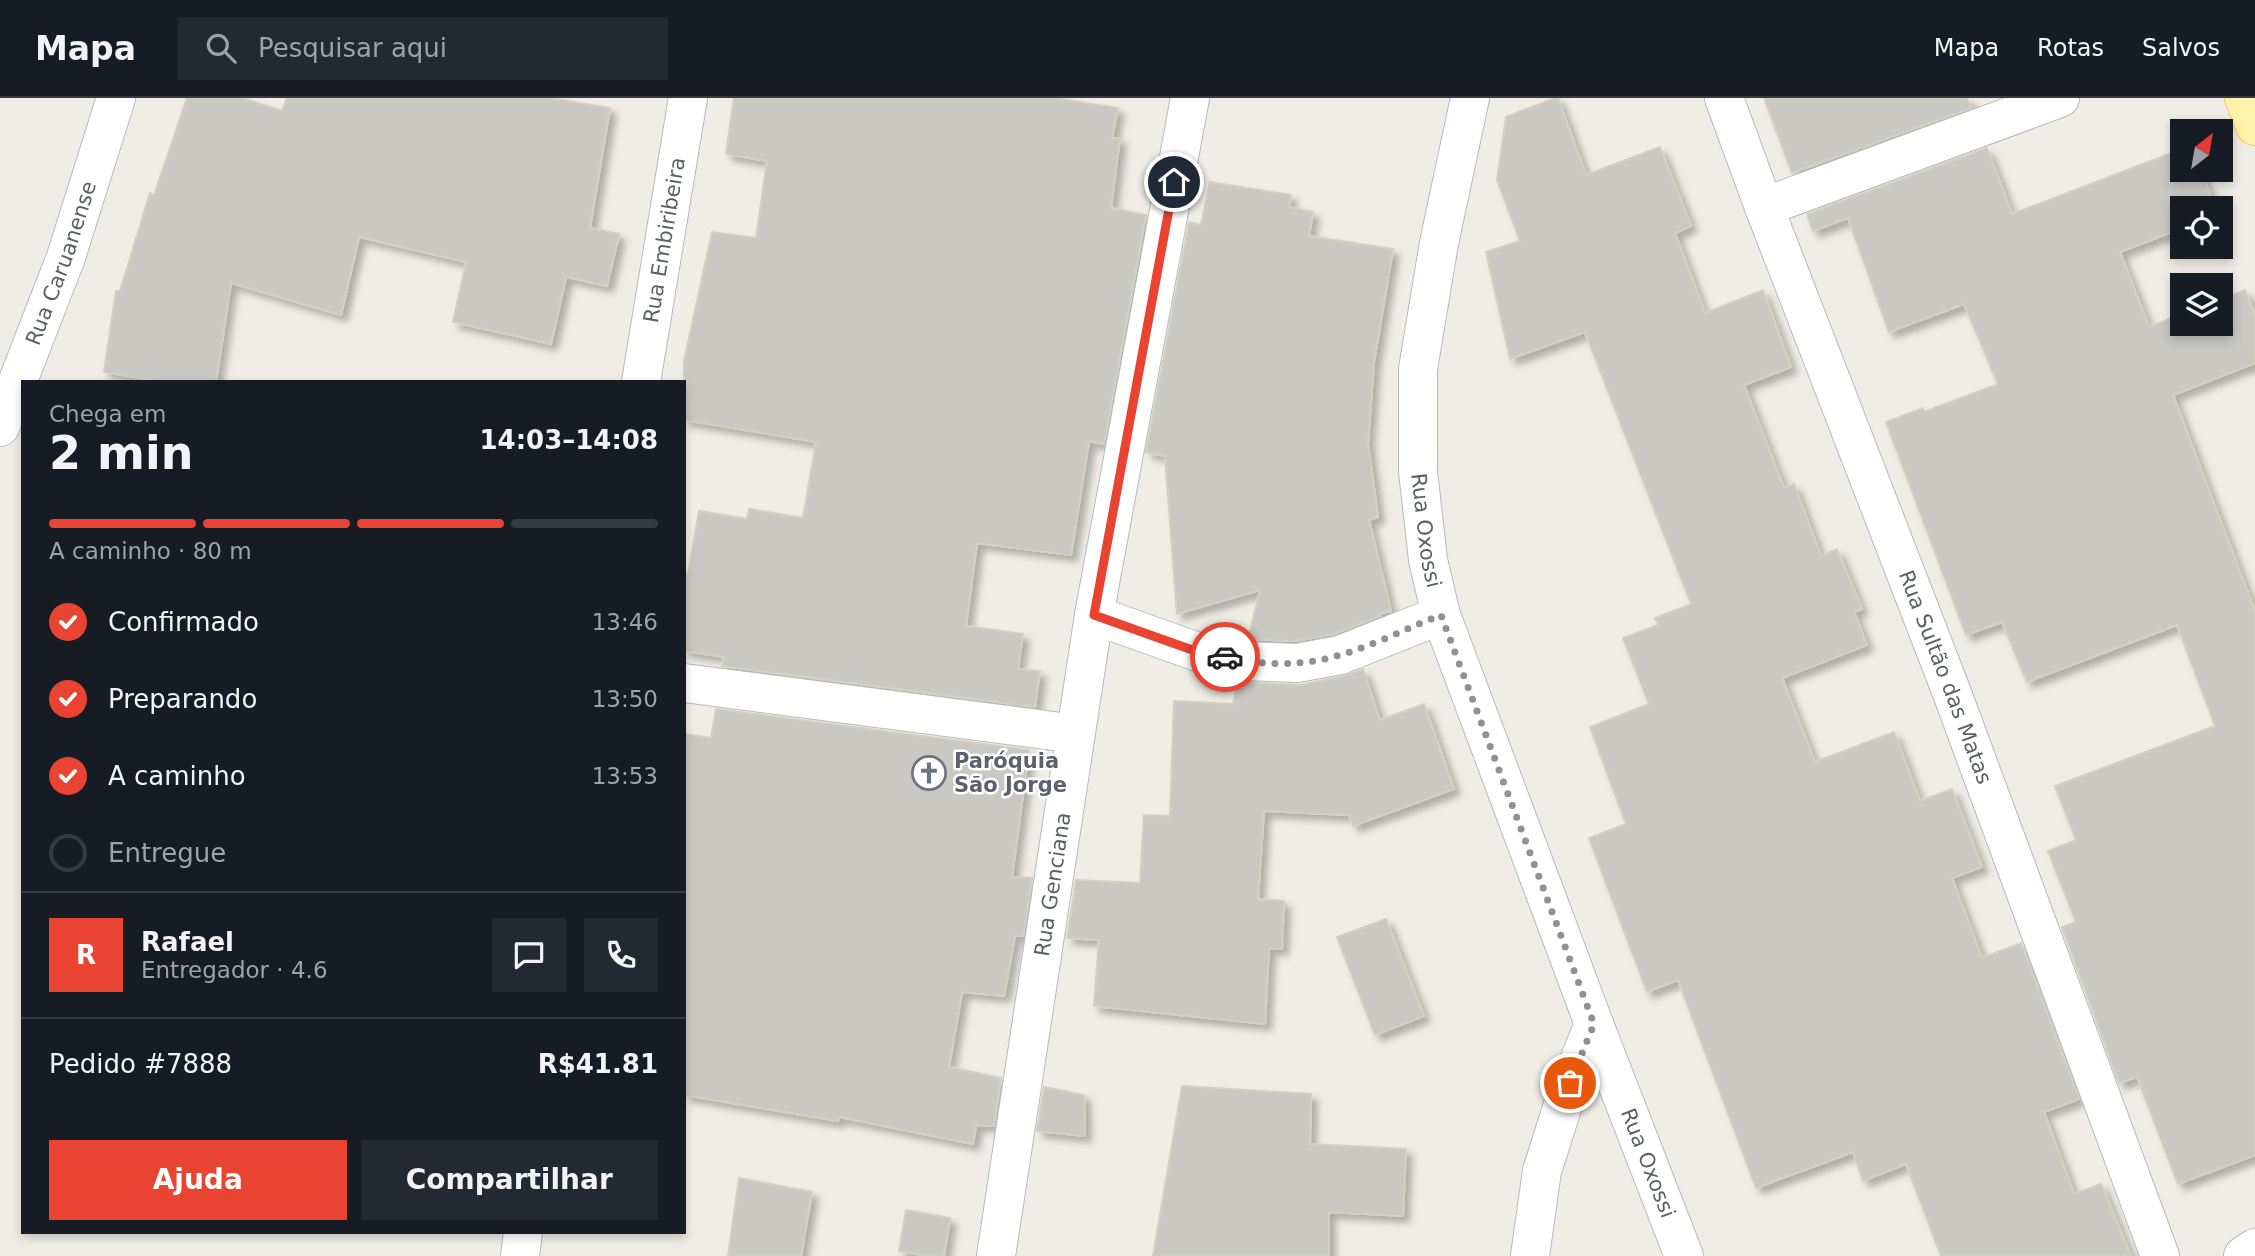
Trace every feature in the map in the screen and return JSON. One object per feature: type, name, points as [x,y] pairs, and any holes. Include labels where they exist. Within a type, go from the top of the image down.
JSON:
[{"type":"main road","points":[[2244,98],[2255,126]]},
{"type":"street","name":"Rua Caruanense","points":[[0,427],[65,257],[116,98]]},
{"type":"street","name":"Rua Embiribeira","points":[[642,380],[688,98]]},
{"type":"street","name":"Rua Oxossi","points":[[1470,98],[1439,243],[1418,369],[1418,471],[1428,560],[1441,615],[1684,1256]]},
{"type":"street","name":"Rua Sultão das Matas","points":[[1724,98],[1952,692],[2160,1256]]},
{"type":"street","points":[[1764,207],[2060,98]]},
{"type":"street","name":"Rua Genciana","points":[[996,1256],[1094,615],[1184,99]]},
{"type":"street","points":[[1094,615],[1198,652],[1244,662],[1297,663],[1340,655],[1441,615]]},
{"type":"street","points":[[686,682],[1076,733]]},
{"type":"street","points":[[1530,1256],[1542,1171],[1570,1083],[1594,1024]]},
{"type":"street","points":[[520,1256],[523,1234]]},
{"type":"street","points":[[2243,1256],[2255,1248]]},
{"type":"building","points":[[187,98],[242,98],[282,111],[287,98],[550,98],[610,108],[590,228],[619,234],[607,286],[566,277],[551,344],[453,322],[466,262],[359,237],[341,315],[231,283],[216,380],[152,380],[104,372],[116,291],[120,291],[150,193],[154,195]]},
{"type":"building","points":[[734,98],[1054,98],[1118,108],[1112,138],[1120,138],[1111,208],[1146,215],[1104,444],[1089,441],[1071,555],[977,543],[966,626],[1023,634],[1018,669],[1040,671],[1035,707],[722,666],[724,657],[686,651],[686,574],[699,511],[747,519],[749,509],[803,518],[816,442],[686,420],[684,361],[712,232],[756,238],[767,161],[726,154]]},
{"type":"building","points":[[1558,98],[1586,175],[1660,147],[1691,226],[1675,233],[1705,313],[1763,290],[1791,367],[1744,385],[1784,488],[1794,484],[1821,556],[1837,549],[1862,609],[1854,612],[1867,645],[1782,678],[1815,762],[1894,732],[1920,801],[1952,789],[1982,867],[1952,878],[1982,958],[2021,943],[2079,1099],[2044,1112],[2074,1194],[2101,1184],[2131,1256],[1941,1256],[1906,1164],[1863,1181],[1853,1152],[1756,1188],[1678,980],[1647,992],[1589,838],[1626,824],[1590,727],[1649,704],[1623,638],[1658,625],[1655,618],[1691,604],[1585,332],[1510,359],[1486,252],[1520,241],[1497,180],[1506,117]]},
{"type":"building","points":[[1764,98],[1967,98],[1971,108],[1792,173]]},
{"type":"building","points":[[1987,148],[2012,214],[2170,154],[2170,182],[2205,182],[2211,196],[2170,196],[2170,233],[2120,252],[2149,327],[2170,319],[2170,336],[2233,336],[2233,295],[2245,290],[2255,316],[2255,363],[2173,395],[2255,612],[2255,1155],[2178,1184],[2137,1077],[2119,1083],[2062,927],[2076,922],[2048,851],[2076,840],[2055,786],[2215,726],[2177,625],[2027,682],[2002,622],[1966,635],[1886,422],[1923,408],[1924,412],[1998,384],[1964,304],[1889,332],[1848,218],[1813,231],[1807,214]]},
{"type":"building","points":[[1210,182],[1291,195],[1289,207],[1313,212],[1309,236],[1393,249],[1374,362],[1368,444],[1378,517],[1369,520],[1391,611],[1334,634],[1295,641],[1248,639],[1260,590],[1177,614],[1165,456],[1146,452],[1189,222],[1201,225]]},
{"type":"building","points":[[1363,669],[1380,720],[1424,704],[1454,789],[1353,826],[1349,815],[1264,811],[1258,899],[1284,901],[1282,949],[1269,948],[1265,1024],[1094,1006],[1099,940],[1067,938],[1076,880],[1140,883],[1144,815],[1170,816],[1174,701],[1233,704],[1238,682],[1301,685]]},
{"type":"building","points":[[716,709],[1029,750],[1012,877],[1032,878],[1023,936],[1015,936],[1004,996],[962,992],[949,1067],[1001,1078],[994,1126],[976,1125],[973,1144],[839,1117],[838,1121],[686,1095],[686,734],[711,738]]},
{"type":"building","points":[[1386,919],[1424,1016],[1375,1035],[1337,937]]},
{"type":"building","points":[[1182,1086],[1311,1094],[1310,1144],[1406,1149],[1403,1216],[1329,1212],[1329,1256],[1153,1256]]},
{"type":"building","points":[[1044,1087],[1084,1095],[1085,1136],[1037,1131]]},
{"type":"building","points":[[739,1178],[812,1192],[801,1256],[728,1256]]},
{"type":"building","points":[[906,1210],[950,1218],[944,1256],[899,1251]]},
{"type":"way so far","points":[[1225,657],[1244,662],[1297,663],[1340,655],[1441,615],[1471,689],[1594,1024],[1570,1083]]},
{"type":"place","name":"Paróquia São Jorge","points":[[929,773]]},
{"type":"route","points":[[1174,182],[1094,615],[1198,652],[1225,657]]}]
